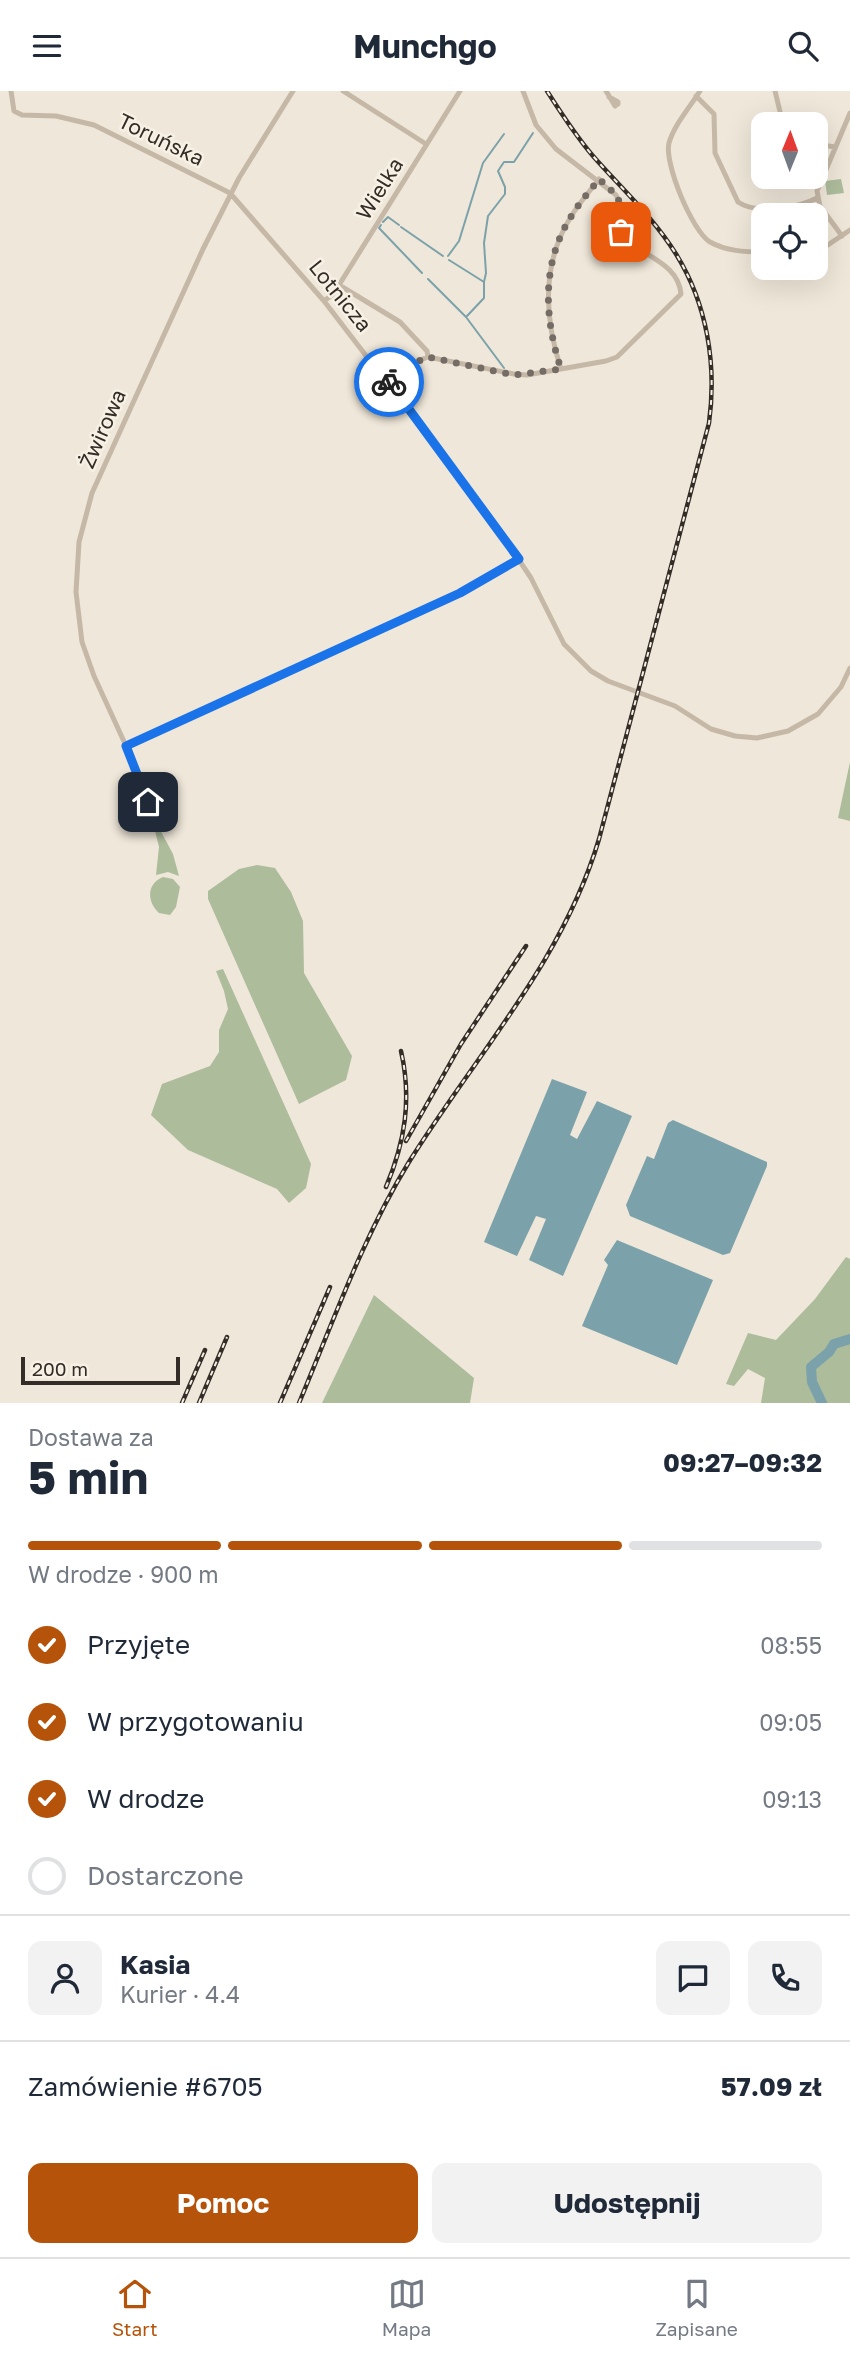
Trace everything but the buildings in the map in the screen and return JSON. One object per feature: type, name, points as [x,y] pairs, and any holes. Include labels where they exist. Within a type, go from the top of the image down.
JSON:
[{"type":"street","name":"Toruńska","points":[[11,91],[14,111],[22,115],[56,116],[94,125],[230,193]]},
{"type":"street","name":"Żwirowa","points":[[148,802],[126,746],[93,676],[82,642],[76,592],[79,542],[92,493],[230,193],[293,91]]},
{"type":"street","points":[[343,91],[426,144]]},
{"type":"street","name":"Wielka","points":[[324,301],[339,285],[460,91]]},
{"type":"street","points":[[389,383],[410,365],[428,357],[514,375],[606,362],[617,357],[681,294],[674,274],[622,235],[621,204],[616,195],[599,179],[556,149],[536,125],[523,91]]},
{"type":"street","points":[[775,91],[780,112]]},
{"type":"street","points":[[751,251],[731,250],[704,238],[673,174],[668,158],[669,142],[698,94],[714,114],[715,153],[738,202],[748,207],[790,208],[817,198]]},
{"type":"street","points":[[842,236],[817,198],[819,183],[850,113]]},
{"type":"street","points":[[828,146],[835,147]]},
{"type":"street","points":[[561,369],[548,320],[550,274],[564,229],[599,179]]},
{"type":"street","name":"Lotnicza","points":[[230,193],[324,301],[389,383],[519,559],[558,634],[576,658],[608,681],[665,702],[699,723],[726,734],[747,738],[772,736],[798,727],[818,714],[837,693],[850,667]]},
{"type":"street","points":[[828,245],[850,230]]},
{"type":"street","points":[[339,285],[400,322],[427,351],[428,357]]},
{"type":"street","points":[[126,746],[460,593],[519,559]]},
{"type":"green space","points":[[841,179],[844,193],[827,195],[828,181]]},
{"type":"green space","points":[[850,762],[850,821],[838,818]]},
{"type":"green space","points":[[150,811],[173,854],[179,876],[168,872],[156,875],[159,847]]},
{"type":"green space","points":[[257,865],[275,868],[291,892],[303,921],[304,973],[352,1056],[346,1080],[299,1104],[208,899],[208,891],[239,869]]},
{"type":"green space","points":[[163,877],[173,879],[180,887],[176,907],[170,915],[159,913],[155,909],[150,894],[157,880]]},
{"type":"green space","points":[[223,969],[311,1164],[306,1188],[289,1203],[277,1189],[188,1150],[151,1115],[162,1084],[210,1066],[219,1052],[219,1030],[228,1009],[216,971]]},
{"type":"green space","points":[[846,1257],[850,1259],[850,1403],[761,1403],[765,1378],[748,1369],[734,1386],[726,1384],[748,1333],[776,1340],[815,1299]]},
{"type":"green space","points":[[374,1295],[474,1378],[470,1403],[322,1403]]},
{"type":"water","points":[[552,1079],[587,1092],[570,1135],[577,1139],[597,1101],[632,1116],[563,1276],[529,1260],[546,1219],[536,1216],[517,1256],[484,1242]]},
{"type":"water","points":[[673,1120],[767,1162],[730,1253],[723,1255],[630,1216],[626,1205],[647,1156],[654,1159],[668,1123]]},
{"type":"water","points":[[617,1240],[713,1280],[677,1365],[582,1326],[608,1265],[604,1260]]},
{"type":"waterway","points":[[484,282],[484,243],[488,216],[505,194],[498,171],[504,162],[514,162],[533,133]]},
{"type":"waterway","points":[[448,256],[459,241],[483,163],[504,134]]},
{"type":"waterway","points":[[383,222],[388,217],[399,225]]},
{"type":"waterway","points":[[381,225],[379,228],[422,273]]},
{"type":"waterway","points":[[401,227],[443,256]]},
{"type":"waterway","points":[[449,260],[484,282],[484,298],[467,316]]},
{"type":"waterway","points":[[428,279],[466,317],[504,368]]},
{"type":"waterway","points":[[822,1403],[812,1382],[811,1367],[829,1352],[834,1344],[850,1339]]},
{"type":"railway","points":[[299,1403],[350,1280],[392,1191],[540,967],[583,884],[599,839],[709,423],[712,379],[707,335],[687,273],[657,228],[587,148],[547,91]]},
{"type":"railway","points":[[406,1141],[461,1044],[526,946]]},
{"type":"railway","points":[[386,1187],[398,1154],[405,1120],[406,1086],[401,1051]]},
{"type":"railway","points":[[280,1403],[330,1287]]},
{"type":"railway","points":[[199,1403],[227,1337]]},
{"type":"railway","points":[[182,1403],[205,1350]]},
{"type":"way so far","points":[[389,382],[405,368],[428,357],[514,375],[561,369],[548,320],[550,274],[564,229],[599,179],[616,195],[621,204],[621,232]]},
{"type":"route","points":[[148,802],[126,746],[460,593],[519,559],[389,382]]}]
